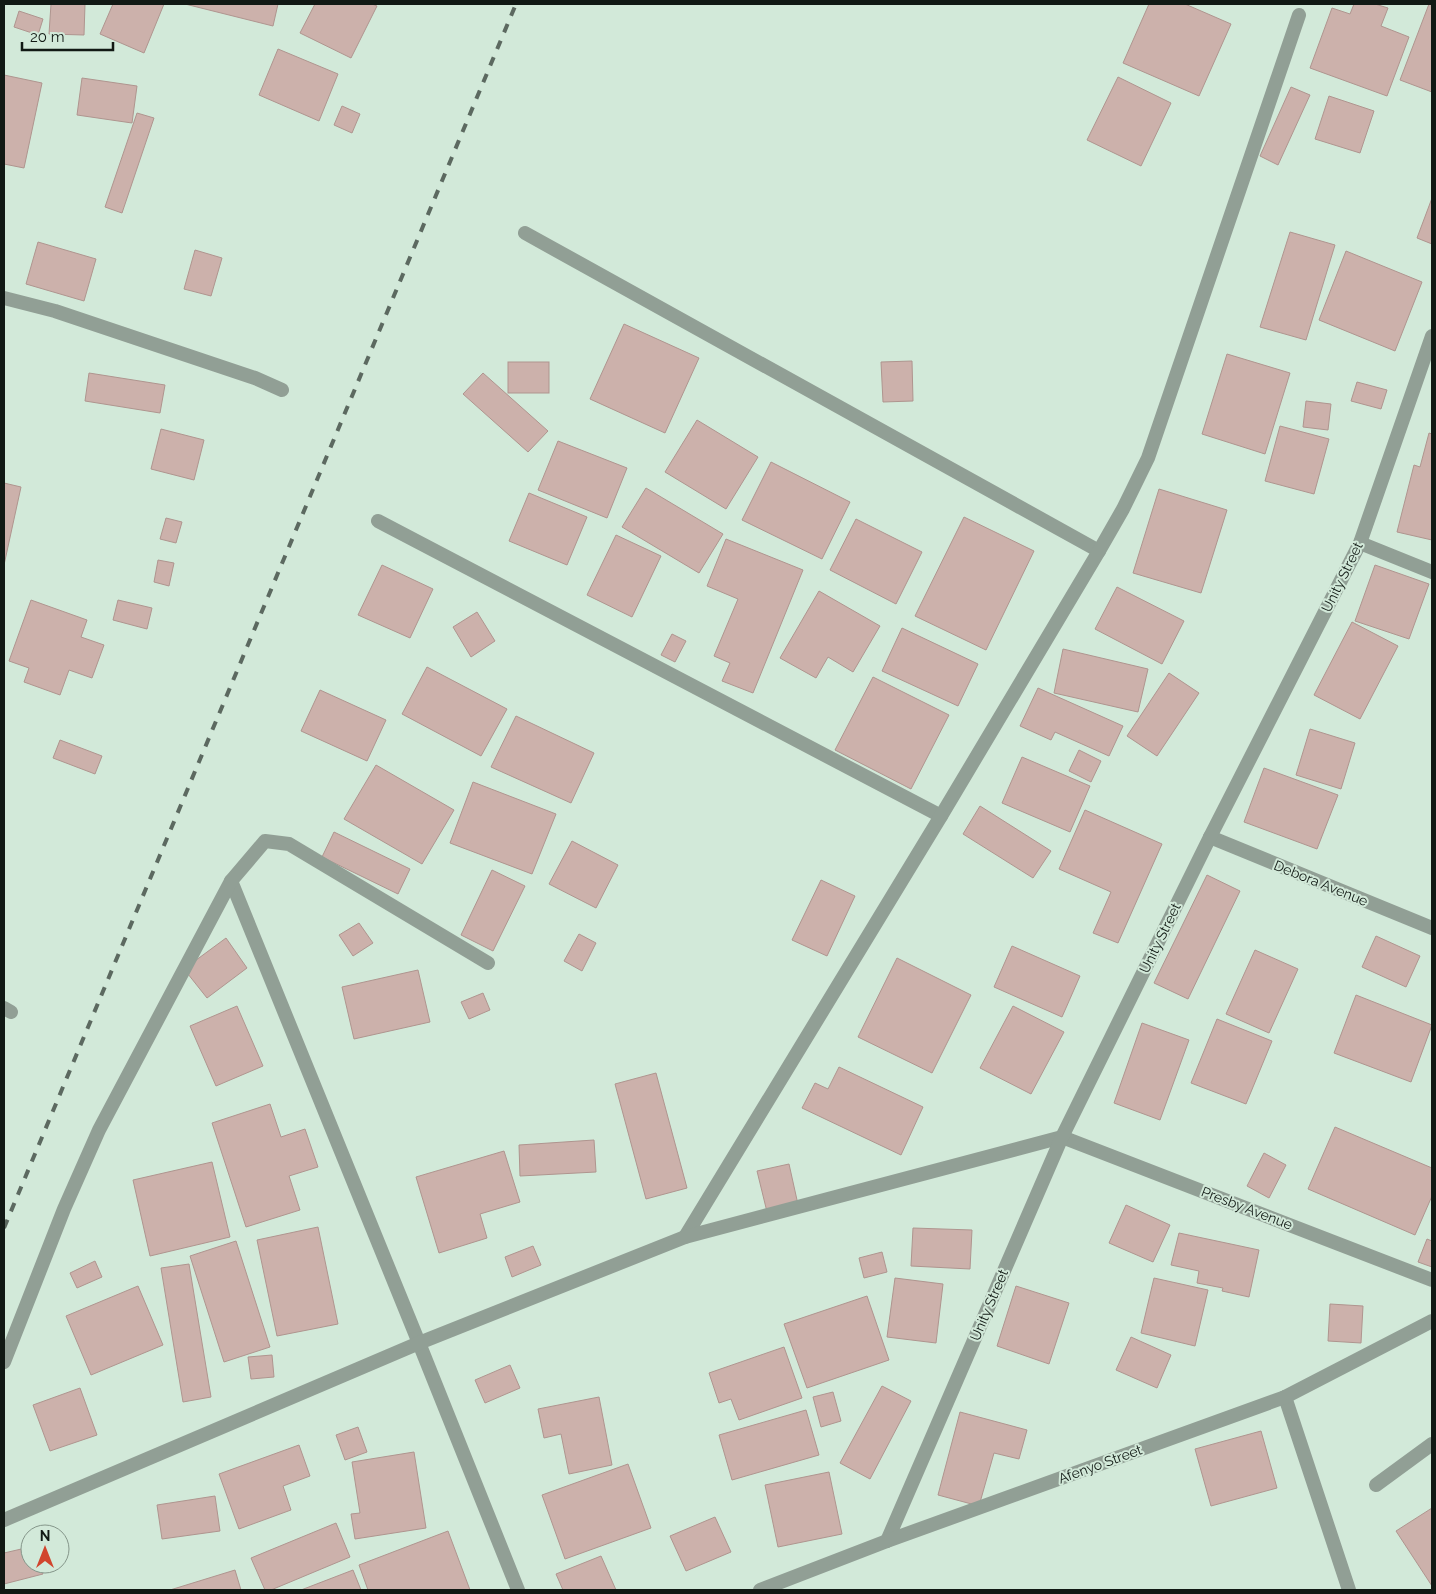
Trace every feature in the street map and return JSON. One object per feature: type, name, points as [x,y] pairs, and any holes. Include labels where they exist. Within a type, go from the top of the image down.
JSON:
[{"type":"street","points":[[685,1237],[941,816],[1123,509],[1148,458],[1300,15]]},
{"type":"street","points":[[525,233],[1099,551]]},
{"type":"street","points":[[4,298],[55,311],[254,378],[282,390]]},
{"type":"street","name":"Unity Street","points":[[887,1541],[1062,1137],[1210,837],[1360,543],[1432,336]]},
{"type":"street","points":[[378,521],[941,816]]},
{"type":"street","points":[[1360,543],[1432,572]]},
{"type":"street","name":"Debora Avenue","points":[[1210,837],[1432,928]]},
{"type":"street","points":[[4,1362],[64,1209],[99,1130],[231,882],[265,841],[289,844],[488,963]]},
{"type":"street","points":[[231,882],[518,1590]]},
{"type":"street","points":[[4,1520],[419,1343],[685,1237],[1062,1137]]},
{"type":"street","name":"Presby Avenue","points":[[1062,1137],[1432,1280]]},
{"type":"street","name":"Afenyo Street","points":[[760,1590],[887,1541],[1285,1397],[1432,1321]]},
{"type":"street","points":[[1285,1397],[1349,1590]]},
{"type":"street","points":[[1376,1485],[1432,1444]]},
{"type":"building","points":[[51,4],[85,4],[84,35],[49,34]]},
{"type":"building","points":[[113,4],[164,4],[144,53],[100,34]]},
{"type":"building","points":[[185,4],[278,4],[273,26]]},
{"type":"building","points":[[315,4],[372,4],[377,6],[351,58],[300,33]]},
{"type":"building","points":[[1149,4],[1185,4],[1231,24],[1199,96],[1123,63]]},
{"type":"building","points":[[1354,4],[1375,4],[1388,8],[1381,26],[1409,37],[1387,96],[1310,68],[1332,8],[1350,14]]},
{"type":"building","points":[[1429,4],[1432,4],[1432,92],[1400,80]]},
{"type":"building","points":[[19,11],[43,19],[38,35],[14,27]]},
{"type":"building","points":[[278,49],[338,74],[319,121],[259,95]]},
{"type":"building","points":[[4,75],[42,83],[24,168],[4,164]]},
{"type":"building","points":[[1118,77],[1171,103],[1141,166],[1087,140]]},
{"type":"building","points":[[82,78],[137,86],[132,123],[77,115]]},
{"type":"building","points":[[1291,87],[1310,95],[1278,165],[1260,156]]},
{"type":"building","points":[[1329,96],[1374,111],[1360,153],[1315,139]]},
{"type":"building","points":[[342,106],[360,114],[352,133],[334,125]]},
{"type":"building","points":[[137,113],[154,118],[122,213],[105,207]]},
{"type":"building","points":[[1432,198],[1432,244],[1417,238]]},
{"type":"building","points":[[1290,232],[1335,245],[1306,340],[1260,327]]},
{"type":"building","points":[[38,242],[96,259],[84,301],[26,284]]},
{"type":"building","points":[[195,250],[222,258],[211,296],[184,289]]},
{"type":"building","points":[[1346,251],[1422,282],[1395,351],[1319,320]]},
{"type":"building","points":[[624,324],[699,358],[665,433],[590,399]]},
{"type":"building","points":[[1227,354],[1290,373],[1265,454],[1202,434]]},
{"type":"building","points":[[912,361],[913,401],[883,402],[881,362]]},
{"type":"building","points":[[508,362],[549,362],[549,393],[508,393]]},
{"type":"building","points":[[89,373],[165,385],[160,413],[85,401]]},
{"type":"building","points":[[483,373],[548,431],[528,452],[463,394]]},
{"type":"building","points":[[1357,382],[1387,390],[1381,409],[1351,401]]},
{"type":"building","points":[[1306,401],[1331,404],[1328,430],[1303,427]]},
{"type":"building","points":[[697,420],[758,457],[726,509],[665,472]]},
{"type":"building","points":[[1280,426],[1329,439],[1314,494],[1265,481]]},
{"type":"building","points":[[161,429],[204,440],[194,480],[151,469]]},
{"type":"building","points":[[1429,433],[1432,434],[1432,540],[1397,532],[1414,465],[1420,467]]},
{"type":"building","points":[[558,441],[627,468],[607,518],[538,490]]},
{"type":"building","points":[[771,462],[850,502],[822,559],[742,520]]},
{"type":"building","points":[[4,483],[21,487],[4,565]]},
{"type":"building","points":[[646,488],[723,534],[699,573],[622,527]]},
{"type":"building","points":[[1159,489],[1227,510],[1201,593],[1133,573]]},
{"type":"building","points":[[529,493],[587,517],[567,565],[509,541]]},
{"type":"building","points":[[964,517],[1034,551],[986,650],[915,616]]},
{"type":"building","points":[[166,518],[182,522],[176,543],[160,539]]},
{"type":"building","points":[[856,519],[922,552],[896,604],[830,570]]},
{"type":"building","points":[[616,535],[661,556],[632,617],[587,595]]},
{"type":"building","points":[[726,539],[803,570],[753,693],[722,681],[730,663],[714,656],[738,599],[707,586]]},
{"type":"building","points":[[158,560],[174,563],[169,586],[154,582]]},
{"type":"building","points":[[382,565],[433,589],[410,638],[358,615]]},
{"type":"building","points":[[1375,565],[1429,584],[1409,639],[1355,621]]},
{"type":"building","points":[[1117,587],[1184,621],[1162,664],[1095,629]]},
{"type":"building","points":[[819,591],[880,626],[853,672],[828,657],[816,678],[780,658]]},
{"type":"building","points":[[31,600],[87,620],[81,637],[104,645],[92,678],[69,670],[60,695],[24,682],[29,668],[9,661]]},
{"type":"building","points":[[118,600],[152,608],[147,629],[113,620]]},
{"type":"building","points":[[477,612],[495,641],[471,657],[453,627]]},
{"type":"building","points":[[1352,622],[1398,646],[1360,719],[1314,695]]},
{"type":"building","points":[[902,628],[978,664],[958,706],[882,671]]},
{"type":"building","points":[[672,634],[686,641],[675,662],[661,655]]},
{"type":"building","points":[[1063,649],[1148,669],[1138,712],[1054,693]]},
{"type":"building","points":[[427,667],[507,709],[481,756],[402,714]]},
{"type":"building","points":[[1169,673],[1199,693],[1157,756],[1127,736]]},
{"type":"building","points":[[873,677],[949,715],[911,789],[835,750]]},
{"type":"building","points":[[1038,688],[1123,726],[1109,756],[1055,732],[1051,740],[1020,726]]},
{"type":"building","points":[[320,690],[386,720],[367,761],[301,731]]},
{"type":"building","points":[[516,716],[594,753],[571,803],[491,767]]},
{"type":"building","points":[[1310,729],[1355,743],[1341,789],[1296,775]]},
{"type":"building","points":[[60,740],[102,756],[95,774],[53,758]]},
{"type":"building","points":[[1079,750],[1101,761],[1091,782],[1069,771]]},
{"type":"building","points":[[1022,757],[1090,786],[1070,832],[1002,803]]},
{"type":"building","points":[[376,765],[454,810],[422,864],[344,819]]},
{"type":"building","points":[[1264,768],[1338,795],[1317,849],[1244,822]]},
{"type":"building","points":[[473,782],[556,814],[532,874],[450,843]]},
{"type":"building","points":[[980,806],[1051,851],[1033,878],[963,834]]},
{"type":"building","points":[[1085,810],[1162,844],[1118,943],[1093,933],[1111,892],[1059,869]]},
{"type":"building","points":[[334,832],[410,869],[398,894],[322,857]]},
{"type":"building","points":[[572,841],[618,865],[596,908],[549,884]]},
{"type":"building","points":[[492,870],[525,886],[493,951],[461,935]]},
{"type":"building","points":[[1207,875],[1240,891],[1188,999],[1154,983]]},
{"type":"building","points":[[821,880],[855,896],[827,956],[792,940]]},
{"type":"building","points":[[359,923],[373,943],[353,956],[339,935]]},
{"type":"building","points":[[579,934],[596,943],[582,971],[564,961]]},
{"type":"building","points":[[1376,936],[1420,956],[1406,987],[1362,967]]},
{"type":"building","points":[[226,938],[247,968],[207,998],[184,969]]},
{"type":"building","points":[[1012,946],[1080,976],[1062,1017],[994,987]]},
{"type":"building","points":[[1255,950],[1298,969],[1269,1033],[1226,1014]]},
{"type":"building","points":[[897,958],[971,995],[932,1073],[858,1037]]},
{"type":"building","points":[[418,970],[430,1022],[354,1039],[342,987]]},
{"type":"building","points":[[483,993],[490,1010],[469,1019],[461,1002]]},
{"type":"building","points":[[1356,995],[1432,1025],[1411,1082],[1334,1053]]},
{"type":"building","points":[[237,1006],[263,1066],[216,1086],[190,1026]]},
{"type":"building","points":[[1013,1006],[1064,1032],[1031,1094],[980,1068]]},
{"type":"building","points":[[1217,1019],[1272,1041],[1246,1104],[1191,1083]]},
{"type":"building","points":[[1142,1023],[1189,1040],[1160,1120],[1114,1103]]},
{"type":"building","points":[[839,1067],[923,1107],[901,1155],[802,1108],[815,1083],[828,1089]]},
{"type":"building","points":[[656,1073],[687,1188],[646,1199],[615,1084]]},
{"type":"building","points":[[270,1104],[281,1137],[305,1129],[318,1167],[289,1176],[300,1210],[246,1227],[212,1123]]},
{"type":"building","points":[[1335,1127],[1432,1168],[1432,1196],[1415,1235],[1308,1189]]},
{"type":"building","points":[[594,1140],[596,1172],[520,1176],[519,1145]]},
{"type":"building","points":[[504,1151],[520,1202],[480,1214],[487,1238],[439,1253],[416,1177]]},
{"type":"building","points":[[1264,1153],[1286,1165],[1269,1198],[1247,1186]]},
{"type":"building","points":[[212,1162],[230,1237],[150,1256],[133,1180]]},
{"type":"building","points":[[789,1164],[799,1209],[768,1216],[757,1171]]},
{"type":"building","points":[[1126,1205],[1170,1225],[1153,1262],[1109,1243]]},
{"type":"building","points":[[318,1227],[338,1324],[277,1336],[257,1240]]},
{"type":"building","points":[[913,1228],[972,1230],[970,1269],[911,1266]]},
{"type":"building","points":[[1179,1233],[1259,1250],[1249,1297],[1222,1291],[1223,1288],[1197,1283],[1199,1271],[1171,1265]]},
{"type":"building","points":[[1427,1239],[1432,1241],[1432,1267],[1418,1262]]},
{"type":"building","points":[[236,1241],[270,1347],[224,1362],[190,1256]]},
{"type":"building","points":[[533,1246],[541,1265],[512,1277],[505,1257]]},
{"type":"building","points":[[882,1252],[887,1272],[864,1278],[859,1258]]},
{"type":"building","points":[[95,1261],[102,1277],[77,1288],[70,1273]]},
{"type":"building","points":[[189,1264],[211,1397],[183,1402],[161,1268]]},
{"type":"building","points":[[895,1278],[943,1284],[936,1343],[887,1337]]},
{"type":"building","points":[[1154,1278],[1208,1290],[1195,1346],[1141,1333]]},
{"type":"building","points":[[138,1286],[163,1345],[91,1375],[66,1316]]},
{"type":"building","points":[[1016,1286],[1069,1303],[1049,1364],[997,1346]]},
{"type":"building","points":[[867,1296],[889,1360],[807,1388],[784,1324]]},
{"type":"building","points":[[1330,1304],[1363,1306],[1361,1343],[1328,1341]]},
{"type":"building","points":[[1131,1337],[1171,1355],[1157,1388],[1116,1370]]},
{"type":"building","points":[[784,1347],[802,1398],[739,1420],[731,1399],[719,1403],[709,1373]]},
{"type":"building","points":[[272,1355],[274,1377],[251,1379],[248,1357]]},
{"type":"building","points":[[510,1365],[520,1388],[485,1403],[475,1380]]},
{"type":"building","points":[[882,1386],[911,1401],[870,1479],[840,1463]]},
{"type":"building","points":[[80,1388],[97,1435],[50,1451],[33,1405]]},
{"type":"building","points":[[833,1392],[841,1421],[821,1427],[813,1397]]},
{"type":"building","points":[[599,1397],[612,1465],[569,1474],[561,1434],[544,1438],[538,1409]]},
{"type":"building","points":[[806,1410],[819,1455],[732,1480],[719,1435]]},
{"type":"building","points":[[960,1412],[1027,1430],[1019,1459],[994,1453],[979,1506],[938,1495]]},
{"type":"building","points":[[358,1427],[367,1452],[345,1460],[336,1435]]},
{"type":"building","points":[[1261,1431],[1277,1488],[1211,1506],[1195,1449]]},
{"type":"building","points":[[299,1445],[310,1476],[283,1486],[291,1510],[239,1529],[219,1474]]},
{"type":"building","points":[[414,1452],[426,1528],[355,1539],[351,1514],[360,1513],[352,1462]]},
{"type":"building","points":[[628,1464],[651,1528],[565,1559],[542,1495]]},
{"type":"building","points":[[829,1472],[842,1534],[778,1547],[765,1485]]},
{"type":"building","points":[[215,1496],[220,1531],[162,1539],[157,1505]]},
{"type":"building","points":[[1432,1508],[1432,1586],[1396,1531]]},
{"type":"building","points":[[715,1517],[731,1552],[686,1571],[670,1536]]},
{"type":"building","points":[[336,1523],[350,1557],[271,1590],[265,1590],[251,1558]]},
{"type":"building","points":[[448,1531],[470,1590],[368,1590],[359,1565]]},
{"type":"building","points":[[20,1549],[20,1574],[43,1574],[4,1584],[4,1553]]},
{"type":"building","points":[[601,1556],[616,1590],[563,1590],[556,1574]]},
{"type":"building","points":[[235,1570],[241,1590],[170,1590]]},
{"type":"building","points":[[353,1570],[361,1590],[301,1590]]},
{"type":"railway","points":[[4,1228],[516,4]]}]
